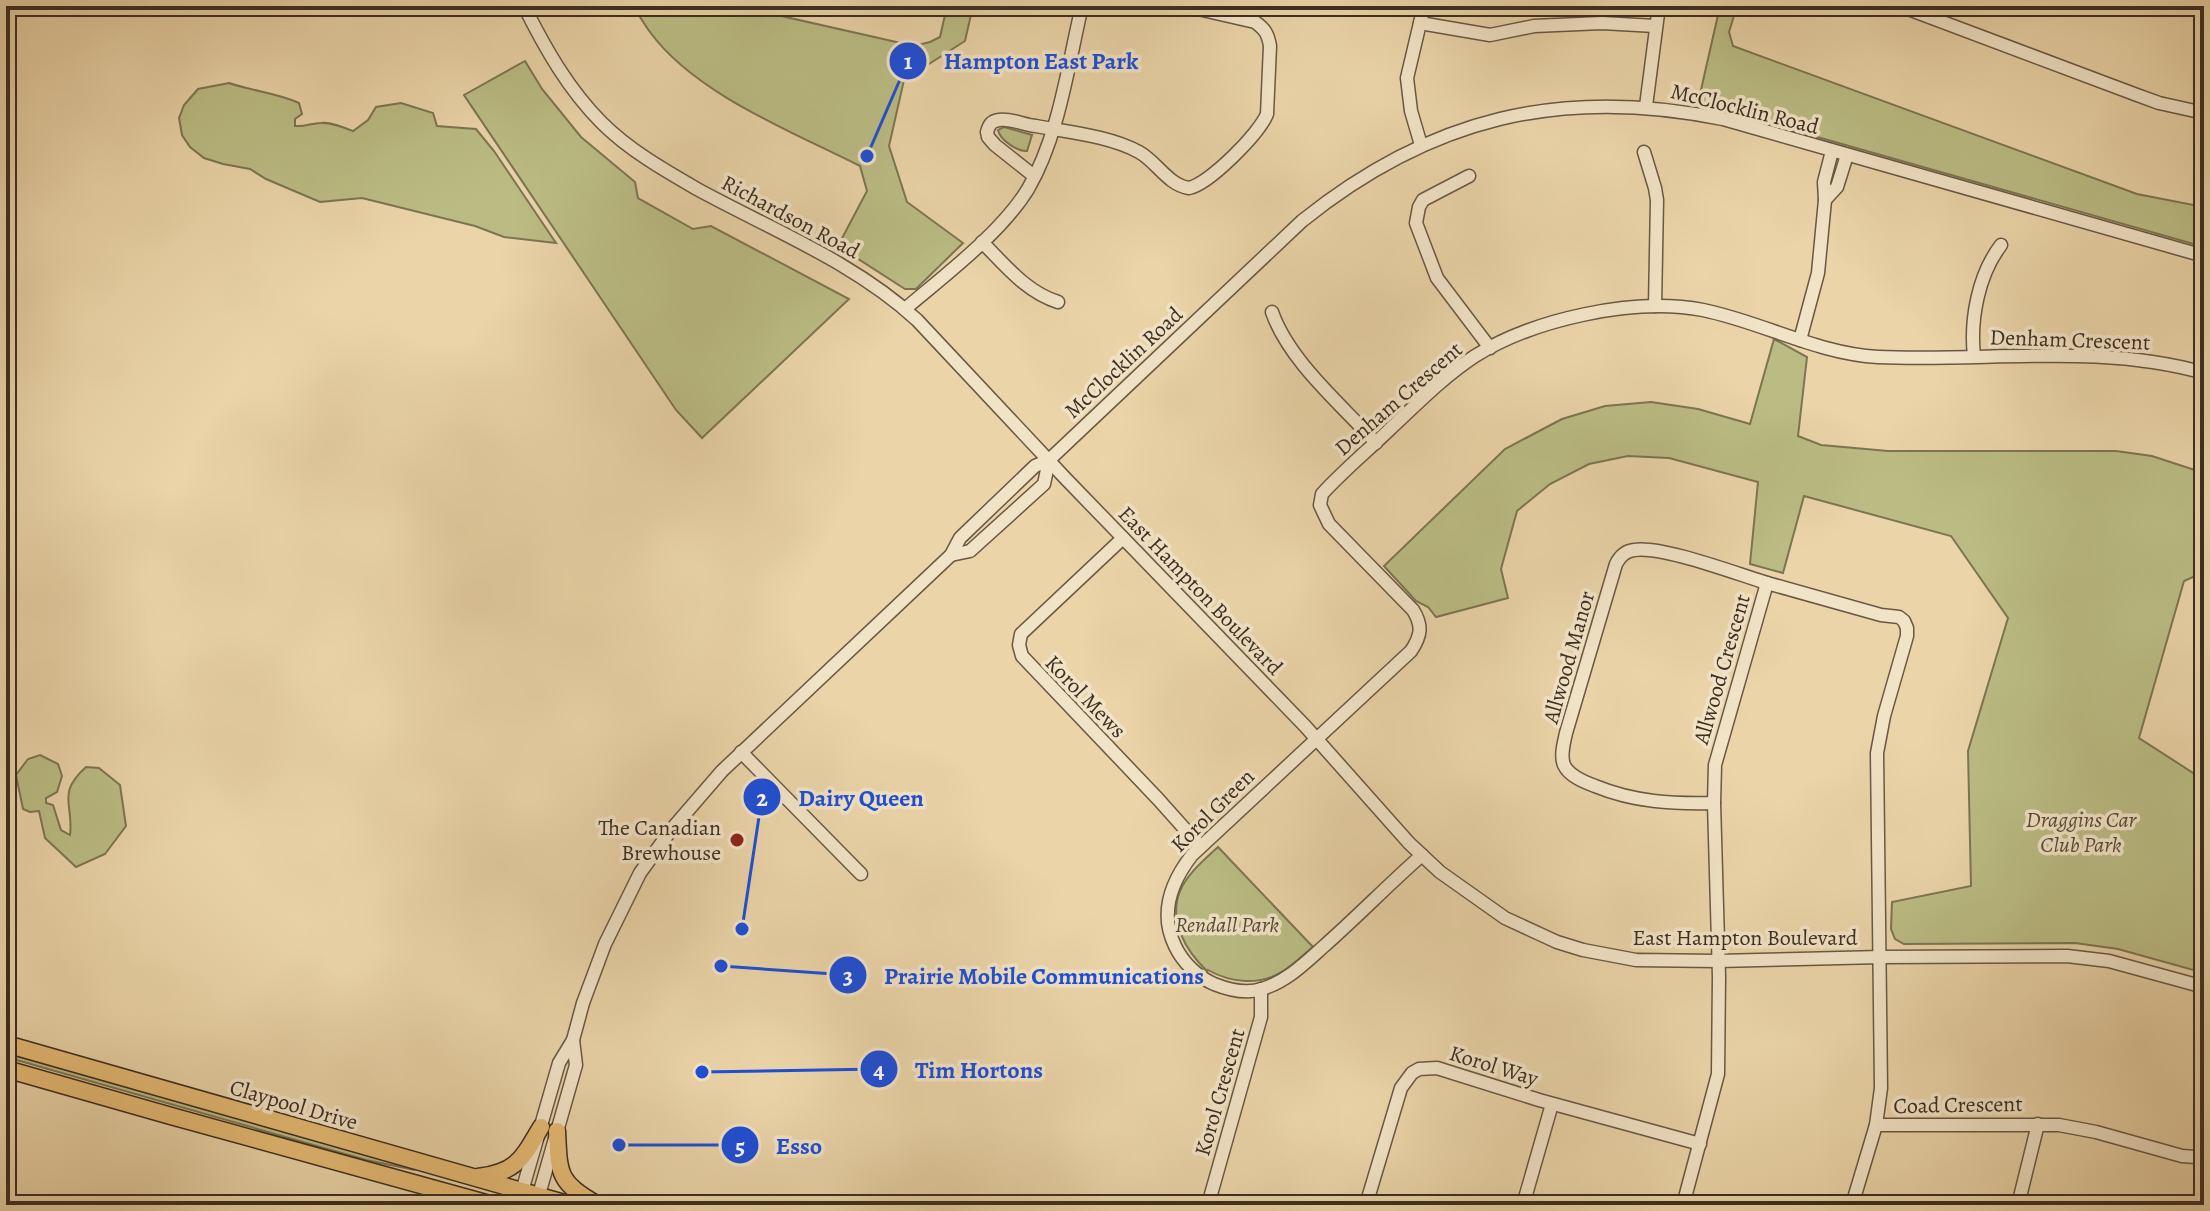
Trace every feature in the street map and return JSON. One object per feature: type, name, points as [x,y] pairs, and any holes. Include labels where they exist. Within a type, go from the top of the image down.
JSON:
[{"type":"main road","name":"Claypool Drive","points":[[6,1044],[470,1177],[520,1198],[571,1205]]},
{"type":"main road","name":"Claypool Drive","points":[[6,1069],[493,1205]]},
{"type":"main road","points":[[470,1177],[496,1175],[513,1167],[549,1129]]},
{"type":"main road","points":[[549,1129],[562,1177],[578,1193],[598,1205]]},
{"type":"street","name":"Richardson Road","points":[[524,6],[565,78],[602,123],[623,142],[677,177],[843,266],[879,289],[905,309],[1049,460]]},
{"type":"street","points":[[905,309],[982,242],[1013,208],[1034,176],[1052,128],[1082,6]]},
{"type":"street","points":[[1034,176],[988,137],[988,127],[996,120],[1052,128],[1121,144],[1150,159],[1174,183],[1189,188],[1203,183],[1249,140],[1263,122],[1268,106],[1269,35],[1255,22],[1185,6]]},
{"type":"street","points":[[1421,145],[1411,111],[1407,78],[1424,6]]},
{"type":"street","points":[[1646,106],[1659,6]]},
{"type":"street","points":[[1900,6],[2148,99],[2204,113]]},
{"type":"street","points":[[1420,23],[1490,35],[1547,26],[1602,23],[1655,26]]},
{"type":"street","name":"McClocklin Road","points":[[538,1200],[559,1063],[573,1040],[605,944],[640,873],[679,819],[741,752],[951,555],[960,538],[1035,466],[1049,460],[1302,221],[1357,179],[1421,145],[1478,124],[1536,111],[1592,106],[1646,106],[1723,119],[2204,256]]},
{"type":"street","points":[[1800,340],[1818,273],[1824,182],[1832,151]]},
{"type":"street","points":[[1644,152],[1657,200],[1655,306]]},
{"type":"street","points":[[1825,200],[1837,187],[1847,155]]},
{"type":"street","points":[[1469,176],[1423,200],[1416,223],[1437,278],[1490,348]]},
{"type":"street","points":[[982,242],[1024,284],[1058,302]]},
{"type":"street","points":[[1974,356],[1974,330],[1982,283],[1986,268],[2001,245]]},
{"type":"street","name":"Denham Crescent","points":[[1316,739],[1411,651],[1420,638],[1419,619],[1413,610],[1329,524],[1320,505],[1322,494],[1451,374],[1490,348],[1550,323],[1603,311],[1680,307],[1712,312],[1854,355],[2141,359],[2204,373]]},
{"type":"street","points":[[1272,312],[1280,333],[1297,357],[1376,443]]},
{"type":"street","name":"McClocklin Road","points":[[951,555],[970,551],[1044,484],[1049,460]]},
{"type":"street","name":"East Hampton Boulevard","points":[[1049,460],[1316,739],[1422,855],[1440,872],[1505,918],[1557,942],[1636,960],[2082,957],[2109,961],[2204,987]]},
{"type":"street","name":"Korol Mews","points":[[1123,538],[1021,634],[1019,645],[1022,656],[1200,846]]},
{"type":"street","name":"Allwood Manor","points":[[1714,803],[1657,803],[1611,793],[1589,784],[1565,768],[1562,759],[1566,733],[1620,556],[1636,549],[1657,550],[1767,583]]},
{"type":"street","name":"Allwood Crescent","points":[[1718,961],[1715,765],[1767,583],[1881,615],[1899,617],[1907,628],[1877,753],[1881,957]]},
{"type":"street","name":"Korol Green","points":[[1261,989],[1234,990],[1207,981],[1185,962],[1170,934],[1168,903],[1180,871],[1200,846],[1316,739]]},
{"type":"street","points":[[741,752],[861,874]]},
{"type":"street","points":[[1261,989],[1293,974],[1422,855]]},
{"type":"street","name":"Coad Crescent","points":[[1881,957],[1882,1071],[1876,1125],[2038,1124],[2078,1128],[2182,1156],[2204,1154]]},
{"type":"street","points":[[1683,1205],[1718,1074],[1718,961]]},
{"type":"street","name":"Korol Crescent","points":[[1208,1205],[1261,1017],[1261,989]]},
{"type":"street","name":"Korol Way","points":[[1366,1205],[1401,1088],[1419,1069],[1437,1068],[1552,1104],[1700,1144]]},
{"type":"street","points":[[1523,1205],[1552,1104]]},
{"type":"street","points":[[2018,1205],[2038,1124]]},
{"type":"street","points":[[1852,1205],[1876,1125]]},
{"type":"street","name":"McClocklin Road","points":[[520,1198],[549,1129]]},
{"type":"green space","points":[[633,6],[737,6],[914,46],[940,37],[947,6],[973,6],[965,41],[904,80],[889,146],[907,202],[963,243],[916,289],[905,289],[838,246],[867,191],[860,166],[747,110],[692,74],[669,54]]},
{"type":"green space","points":[[1720,6],[1737,6],[1729,32],[1733,46],[2137,194],[2204,207],[2204,247],[1698,103]]},
{"type":"green space","points":[[525,61],[542,89],[581,137],[635,182],[638,198],[693,229],[711,226],[849,299],[702,438],[676,410],[464,95]]},
{"type":"green space","points":[[229,83],[299,103],[302,114],[295,119],[295,126],[325,123],[353,131],[368,120],[376,107],[401,103],[433,113],[437,126],[476,129],[556,243],[504,237],[475,226],[362,198],[320,202],[250,169],[204,158],[190,147],[182,135],[179,118],[184,105],[198,89]]},
{"type":"green space","points":[[1004,127],[1032,135],[1027,151],[1014,147],[1002,138],[998,130]]},
{"type":"green space","name":"Draggins Car Club Park","points":[[1774,339],[1807,357],[1798,436],[1821,445],[1888,451],[2116,451],[2152,456],[2204,473],[2204,572],[2184,581],[2139,738],[2204,780],[2204,973],[2118,949],[2075,943],[1904,944],[1895,939],[1891,929],[1892,902],[1971,886],[1968,751],[2008,618],[1951,536],[1804,496],[1783,573],[1750,564],[1758,482],[1669,458],[1628,456],[1589,464],[1550,484],[1517,511],[1501,569],[1508,598],[1436,617],[1428,607],[1416,601],[1384,566],[1505,449],[1562,419],[1605,406],[1651,402],[1698,409],[1750,424]]},
{"type":"green space","points":[[40,755],[58,764],[62,776],[57,792],[46,798],[46,803],[53,805],[61,830],[70,835],[69,792],[86,767],[99,768],[120,785],[126,826],[105,854],[76,867],[45,838],[39,811],[23,809],[16,775],[28,759]]},
{"type":"green space","name":"Rendall Park","points":[[1218,847],[1313,947],[1274,976],[1246,981],[1207,971],[1181,935],[1176,913],[1180,891],[1192,873]]},
{"type":"green space","points":[[6,1053],[415,1170],[366,1160],[6,1057]]},
{"type":"place","name":"Hampton East Park","points":[[867,156]]},
{"type":"place","name":"The Canadian Brewhouse","points":[[737,840]]},
{"type":"place","name":"Dairy Queen","points":[[742,929]]},
{"type":"place","name":"Prairie Mobile Communications","points":[[721,966]]},
{"type":"place","name":"Tim Hortons","points":[[702,1072]]},
{"type":"place","name":"Esso","points":[[619,1145]]}]
